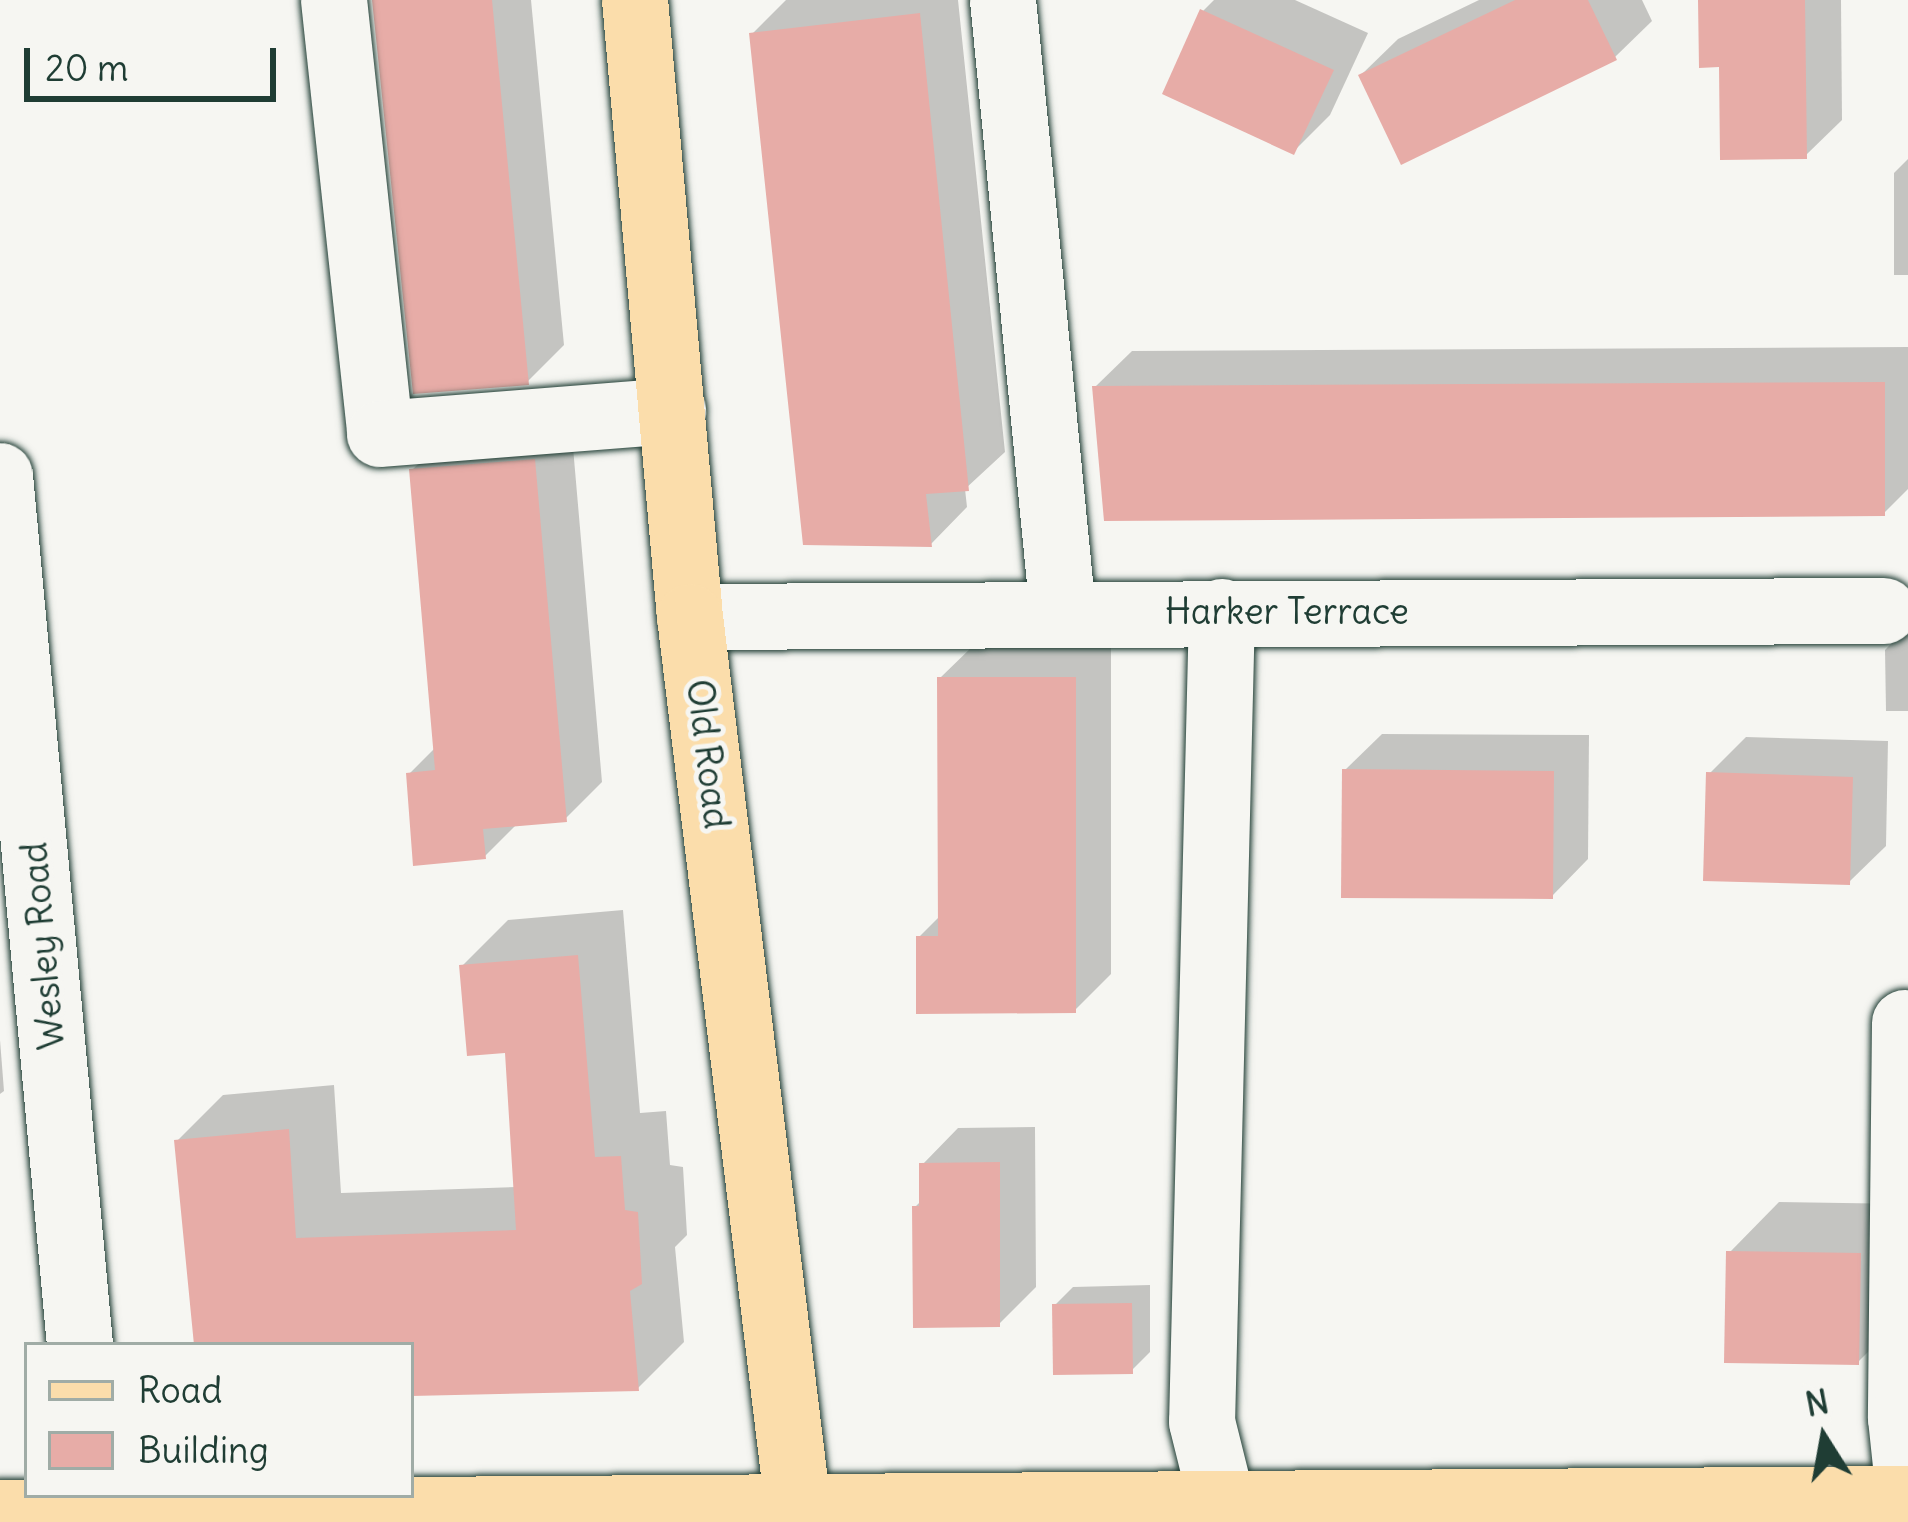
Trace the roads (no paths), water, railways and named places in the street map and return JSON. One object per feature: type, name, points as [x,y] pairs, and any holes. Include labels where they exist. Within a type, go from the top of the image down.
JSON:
[{"type":"main road","name":"Old Road","points":[[635,0],[690,617],[798,1507]]},
{"type":"main road","points":[[0,1513],[798,1507],[1226,1514],[1908,1499]]},
{"type":"street","points":[[334,0],[380,434],[673,411]]},
{"type":"street","points":[[1004,0],[1063,613]]},
{"type":"street","name":"Wesley Road","points":[[0,476],[80,1342]]},
{"type":"street","name":"Harker Terrace","points":[[690,617],[1885,611]]},
{"type":"street","points":[[1222,612],[1202,1421],[1226,1514]]},
{"type":"street","points":[[1906,1023],[1900,1418],[1908,1485]]}]
